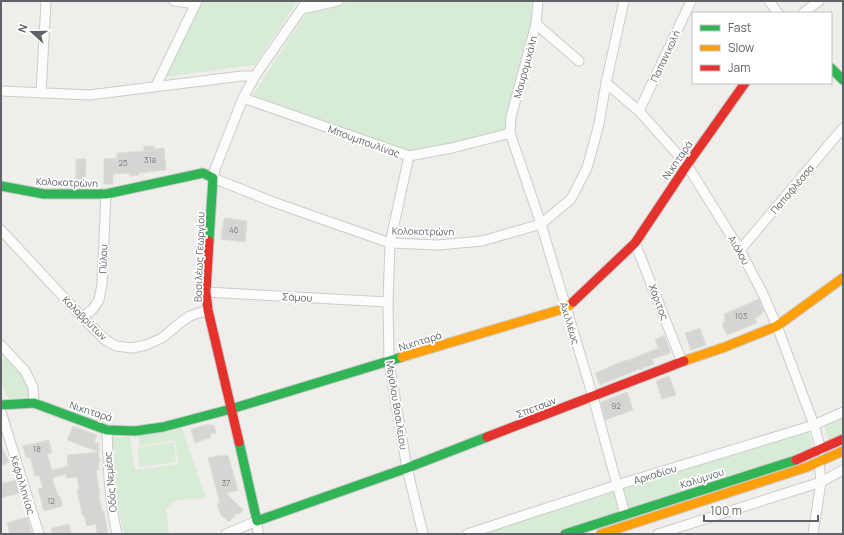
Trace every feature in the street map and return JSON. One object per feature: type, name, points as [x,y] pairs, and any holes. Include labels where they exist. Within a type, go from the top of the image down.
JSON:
[{"type":"street","points":[[41,93],[46,1]]},
{"type":"street","points":[[156,86],[197,2],[174,1]]},
{"type":"street","points":[[305,5],[338,1]]},
{"type":"street","name":"Μαυρομιχάλη","points":[[510,133],[511,117],[536,24],[538,1]]},
{"type":"street","name":"Κολοκοτρώνη","points":[[1,186],[44,194],[106,194],[203,173],[273,202],[390,243],[438,245],[482,241],[541,224],[571,199],[587,168],[599,124],[606,83],[624,1]]},
{"type":"street","name":"Παπανικολή","points":[[639,111],[691,1]]},
{"type":"street","points":[[769,1],[777,12]]},
{"type":"street","points":[[804,12],[820,1]]},
{"type":"street","name":"Βασιλέως Γεωργίου","points":[[258,534],[257,520],[208,310],[206,292],[213,178],[215,169],[243,98],[255,76],[305,5]]},
{"type":"street","points":[[536,24],[579,61]]},
{"type":"street","points":[[832,69],[843,80]]},
{"type":"street","points":[[1,91],[89,95],[242,76],[255,76]]},
{"type":"street","name":"Αιόλου","points":[[606,83],[639,111],[687,165],[740,250],[763,294],[777,326],[814,425],[821,450]]},
{"type":"street","name":"Νικηταρά","points":[[1,405],[34,403],[107,430],[135,432],[163,428],[389,362],[566,308],[635,243],[687,165],[744,84]]},
{"type":"street","name":"Μπουμπουλίνας","points":[[243,98],[409,156],[452,148],[510,133]]},
{"type":"street","name":"Παπαφλέσσα","points":[[740,250],[843,128]]},
{"type":"street","name":"Αχιλλέως","points":[[510,133],[541,224],[593,397],[625,514]]},
{"type":"street","name":"Μεγάλου Βασιλείου","points":[[409,156],[390,243],[388,302],[389,362],[407,468],[423,534]]},
{"type":"street","name":"Πύλου","points":[[82,317],[92,310],[99,300],[102,284],[106,194]]},
{"type":"street","name":"Καλαβρύτων","points":[[1,230],[82,317],[104,339],[116,346],[132,348],[146,345],[162,338],[190,316],[208,310]]},
{"type":"street","name":"Χάριτος","points":[[635,243],[682,362]]},
{"type":"street","name":"Σπετσών","points":[[226,534],[257,520],[407,468],[777,326],[843,278]]},
{"type":"street","name":"Σάμου","points":[[206,292],[388,302]]},
{"type":"street","points":[[1,345],[25,371],[33,387],[34,403]]},
{"type":"street","name":"Κεφαλληνίας","points":[[1,412],[39,534]]},
{"type":"street","name":"Αρκαδίου","points":[[467,534],[617,485],[814,425],[843,412]]},
{"type":"street","name":"Οδóς Νεμέας","points":[[107,430],[108,480],[117,534]]},
{"type":"street","name":"Καλύμνου","points":[[565,534],[804,457],[843,439]]},
{"type":"street","points":[[601,534],[819,462],[843,451]]},
{"type":"street","points":[[813,534],[821,482],[819,462]]},
{"type":"street","points":[[658,534],[821,482],[843,470]]},
{"type":"green space","points":[[203,1],[298,1],[255,65],[164,77]]},
{"type":"green space","points":[[356,1],[535,1],[534,23],[505,129],[495,135],[410,153],[254,98],[254,93],[308,11]]},
{"type":"green space","points":[[1,356],[12,363],[20,373],[24,379],[29,397],[9,399],[6,395],[1,373]]},
{"type":"green space","points":[[843,417],[843,435],[829,443],[824,425]]},
{"type":"green space","points":[[182,428],[206,498],[176,500],[166,508],[169,534],[124,534],[115,494],[111,437],[130,437],[135,470],[178,464],[175,440],[140,446],[138,436]]},
{"type":"green space","points":[[808,430],[813,449],[628,510],[623,488]]},
{"type":"green space","points":[[174,442],[176,462],[139,467],[137,448]]},
{"type":"green space","points":[[615,492],[620,513],[555,534],[482,534]]},
{"type":"building","points":[[144,146],[154,146],[154,149],[164,148],[166,170],[139,173],[139,175],[130,176],[129,173],[113,174],[113,184],[104,184],[104,159],[117,158],[117,153],[144,151]]},
{"type":"building","points":[[76,159],[86,159],[85,184],[76,184]]},
{"type":"building","points":[[224,218],[247,221],[245,242],[221,239]]},
{"type":"building","points":[[759,299],[764,312],[755,318],[757,323],[727,335],[722,324],[725,322],[724,314]]},
{"type":"building","points":[[700,328],[706,345],[691,350],[685,333]]},
{"type":"building","points":[[664,335],[671,353],[652,359],[654,364],[600,385],[595,373],[658,348],[655,340]]},
{"type":"building","points":[[669,376],[676,395],[662,399],[656,381]]},
{"type":"building","points":[[627,392],[633,410],[605,420],[601,402]]},
{"type":"building","points":[[209,424],[209,426],[214,425],[216,433],[210,434],[211,437],[195,443],[191,429]]},
{"type":"building","points":[[73,426],[97,435],[94,443],[99,443],[99,452],[67,440]]},
{"type":"building","points":[[49,440],[52,453],[47,454],[52,470],[68,466],[67,455],[98,452],[100,462],[98,463],[99,470],[96,470],[99,495],[102,511],[104,511],[108,534],[97,534],[96,524],[87,526],[84,515],[82,515],[77,490],[79,490],[77,477],[66,478],[66,474],[52,478],[63,506],[44,511],[38,489],[43,488],[39,475],[35,476],[30,457],[26,458],[23,446]]},
{"type":"building","points":[[1,445],[9,462],[1,466]]},
{"type":"building","points":[[228,455],[238,490],[226,493],[243,510],[239,514],[237,513],[229,522],[220,514],[217,504],[220,503],[208,458]]},
{"type":"building","points":[[16,480],[20,493],[1,498],[1,484]]},
{"type":"building","points":[[27,517],[32,534],[10,534],[7,523]]},
{"type":"building","points":[[69,524],[71,534],[53,534],[51,528]]},
{"type":"traffic: fast","points":[[832,69],[843,80]]},
{"type":"traffic: fast","points":[[1,186],[44,194],[106,194],[203,173],[213,178],[209,241]]},
{"type":"traffic: fast","points":[[1,405],[34,403],[107,430],[135,431],[163,427],[231,409],[402,357]]},
{"type":"traffic: fast","points":[[239,442],[257,521],[407,468],[487,437]]},
{"type":"traffic: fast","points":[[565,534],[796,460]]},
{"type":"traffic: slow","points":[[684,361],[725,347],[777,326],[843,278]]},
{"type":"traffic: slow","points":[[402,357],[566,308],[573,302]]},
{"type":"traffic: slow","points":[[601,534],[807,467],[843,451]]},
{"type":"traffic: jam","points":[[573,302],[635,243],[687,165],[744,84]]},
{"type":"traffic: jam","points":[[209,241],[206,292],[208,310],[239,442]]},
{"type":"traffic: jam","points":[[487,437],[684,361]]},
{"type":"traffic: jam","points":[[796,460],[843,439]]}]
